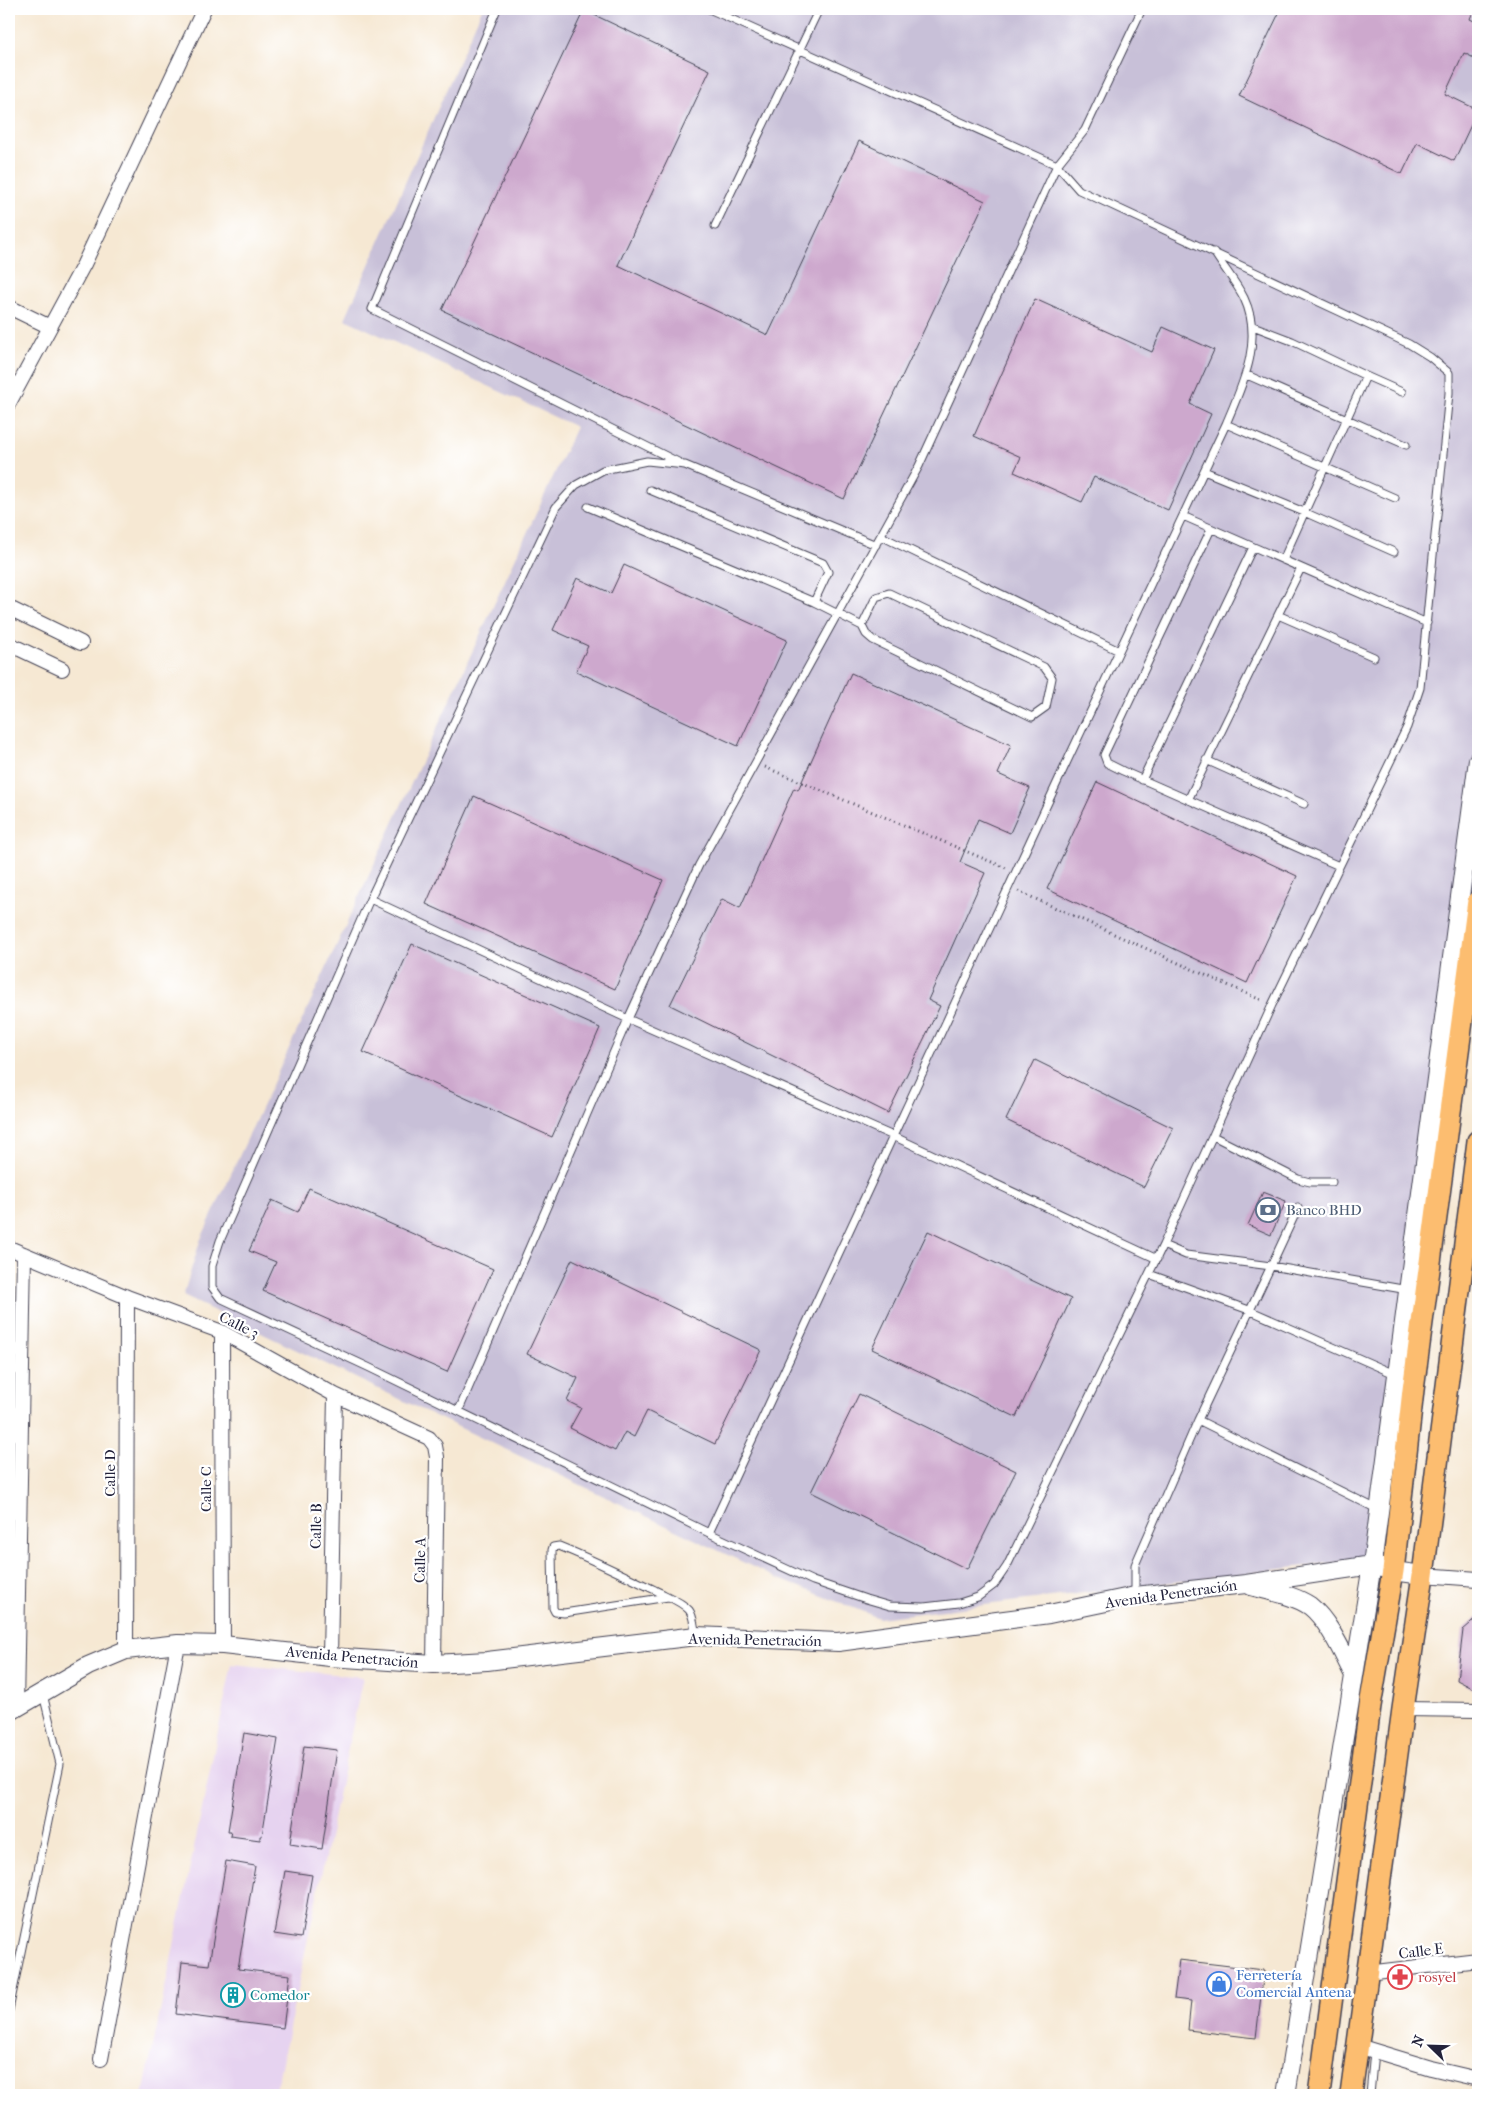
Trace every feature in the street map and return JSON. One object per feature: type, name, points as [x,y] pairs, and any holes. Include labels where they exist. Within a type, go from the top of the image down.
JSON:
[{"type":"main road","points":[[1319,2095],[1370,1706],[1393,1571],[1413,1390],[1478,901]]},
{"type":"main road","points":[[1351,2095],[1366,2049],[1367,1974],[1402,1709],[1423,1575],[1478,1142]]},
{"type":"street","points":[[9,401],[88,255],[204,9]]},
{"type":"street","points":[[9,306],[50,327]]},
{"type":"street","points":[[9,608],[81,643]]},
{"type":"street","points":[[9,644],[62,669]]},
{"type":"street","points":[[1286,2095],[1372,1565],[1478,760]]},
{"type":"street","name":"Calle 3","points":[[9,1248],[126,1297],[222,1332],[335,1395],[429,1438],[435,1446],[437,1457]]},
{"type":"street","points":[[12,1710],[24,1254]]},
{"type":"street","name":"Calle D","points":[[126,1297],[126,1650]]},
{"type":"street","name":"Calle C","points":[[222,1332],[223,1645]]},
{"type":"street","name":"Calle B","points":[[330,1657],[335,1395]]},
{"type":"street","name":"Calle A","points":[[434,1664],[437,1457]]},
{"type":"street","name":"Avenida Penetración","points":[[12,1710],[88,1666],[126,1650],[178,1644],[223,1645],[330,1657],[434,1664],[487,1660],[696,1636],[838,1642],[857,1641],[1049,1614],[1135,1596],[1246,1584],[1372,1565],[1393,1571],[1423,1575]]},
{"type":"street","points":[[1423,1575],[1478,1579]]},
{"type":"street","points":[[1246,1584],[1289,1597],[1310,1606],[1322,1619],[1354,1675]]},
{"type":"street","points":[[101,2059],[178,1644]]},
{"type":"street","points":[[1402,1709],[1478,1710]]},
{"type":"street","name":"Calle E","points":[[1367,1974],[1478,1960]]},
{"type":"street","points":[[1366,2049],[1431,2068],[1478,2079]]},
{"type":"lane","points":[[497,9],[372,309],[685,465],[876,545]]},
{"type":"lane","points":[[685,465],[647,461],[603,470],[576,485],[556,507],[370,899],[220,1241],[212,1266],[212,1287],[220,1298],[459,1410],[709,1533],[813,1581],[890,1606],[924,1607],[959,1603],[978,1597],[994,1585],[1007,1566],[1163,1246],[1272,1005],[1406,727],[1420,688],[1449,393],[1449,373],[1430,357],[1409,344],[1079,190],[1057,165],[709,9]]},
{"type":"lane","points":[[715,226],[819,9]]},
{"type":"lane","points":[[459,1410],[628,1019],[698,865],[919,466],[1057,165],[1085,130],[1142,9]]},
{"type":"lane","points":[[709,1533],[1008,887],[1226,424],[1247,374],[1253,326],[1244,298],[1214,252]]},
{"type":"lane","points":[[1253,326],[1292,341],[1402,392]]},
{"type":"lane","points":[[1247,374],[1406,445]]},
{"type":"lane","points":[[1283,560],[1366,376]]},
{"type":"lane","points":[[1226,424],[1395,498]]},
{"type":"lane","points":[[1204,471],[1304,512],[1394,552]]},
{"type":"lane","points":[[650,490],[823,563],[828,572],[814,602]]},
{"type":"lane","points":[[588,506],[814,602],[862,626],[866,634],[873,640],[1032,717],[1046,707],[1052,678],[1044,666],[888,593],[876,597],[862,626]]},
{"type":"lane","points":[[1182,516],[1427,623]]},
{"type":"lane","points":[[1212,529],[1104,755],[1107,763],[1339,866]]},
{"type":"lane","points":[[881,536],[1119,651]]},
{"type":"lane","points":[[1142,780],[1253,547]]},
{"type":"lane","points":[[1188,800],[1301,568]]},
{"type":"lane","points":[[1278,615],[1374,657]]},
{"type":"lane","points":[[1206,760],[1304,804]]},
{"type":"lane","points":[[370,899],[628,1019],[893,1136],[1156,1259]]},
{"type":"lane","points":[[1212,1136],[1298,1179],[1310,1182],[1332,1182]]},
{"type":"lane","points":[[1135,1596],[1135,1564],[1198,1420],[1298,1208]]},
{"type":"lane","points":[[1163,1246],[1186,1254],[1271,1266],[1409,1290]]},
{"type":"lane","points":[[1149,1274],[1249,1310],[1397,1375]]},
{"type":"lane","points":[[1198,1420],[1379,1510]]},
{"type":"lane","points":[[668,1597],[564,1613],[555,1612],[553,1608],[553,1547],[559,1546],[668,1597],[689,1610],[696,1636]]},
{"type":"lane","points":[[9,2010],[60,1764],[42,1692]]},
{"type":"lane","points":[[1366,2049],[1370,2095]]},
{"type":"path","points":[[755,763],[1015,872]]},
{"type":"path","points":[[1008,887],[1272,1005]]},
{"type":"shaded area","points":[[482,9],[1478,9],[1478,869],[1387,1556],[879,1618],[774,1577],[183,1296],[200,1241],[576,427],[345,319]]},
{"type":"shaded area","points":[[232,1664],[363,1677],[275,2095],[143,2095]]},
{"type":"building","points":[[1281,9],[1474,9],[1470,19],[1478,23],[1478,60],[1464,53],[1445,94],[1478,110],[1454,161],[1417,143],[1402,174],[1239,96]]},
{"type":"building","points":[[584,10],[710,70],[618,265],[768,335],[859,141],[985,201],[844,499],[442,310]]},
{"type":"building","points":[[1035,299],[1152,352],[1163,327],[1214,350],[1190,404],[1211,414],[1168,510],[1094,477],[1082,502],[1014,472],[1021,457],[974,436]]},
{"type":"building","points":[[624,565],[787,640],[738,746],[576,671],[588,646],[553,630],[577,578],[611,593]]},
{"type":"building","points":[[851,673],[1011,745],[998,774],[1030,788],[1010,833],[978,819],[960,862],[985,873],[928,1000],[940,1006],[888,1113],[670,1005],[722,899],[740,908],[794,788],[798,790]]},
{"type":"building","points":[[1097,782],[1297,876],[1247,983],[1047,889]]},
{"type":"building","points":[[474,796],[663,880],[615,989],[426,904]]},
{"type":"building","points":[[412,944],[600,1028],[552,1137],[363,1052]]},
{"type":"building","points":[[1035,1060],[1173,1128],[1144,1187],[1006,1120]]},
{"type":"building","points":[[309,1188],[493,1269],[447,1372],[263,1291],[276,1262],[249,1251],[272,1200],[298,1212]]},
{"type":"building","name":"Banco BHD","points":[[1263,1192],[1286,1201],[1271,1235],[1248,1225]]},
{"type":"building","points":[[928,1231],[1071,1299],[1016,1417],[872,1349]]},
{"type":"building","points":[[572,1259],[761,1350],[715,1444],[647,1411],[634,1437],[625,1432],[615,1451],[570,1428],[581,1408],[567,1401],[578,1378],[527,1354]]},
{"type":"building","points":[[859,1394],[1016,1471],[967,1569],[811,1492]]},
{"type":"building","points":[[1478,1617],[1478,1691],[1457,1680],[1463,1630]]},
{"type":"building","points":[[244,1733],[278,1739],[260,1840],[230,1836],[231,1831],[228,1831]]},
{"type":"building","points":[[304,1746],[337,1750],[322,1849],[290,1844]]},
{"type":"building","name":"Comedor","points":[[226,1861],[255,1866],[238,1969],[290,1975],[283,2028],[176,2014],[182,1962],[209,1965]]},
{"type":"building","points":[[285,1871],[312,1875],[301,1938],[274,1934]]},
{"type":"building","name":"Ferretería Comercial Antena","points":[[1179,1960],[1264,1970],[1256,2038],[1188,2030],[1191,2001],[1174,1999]]},
{"type":"place","name":"Banco BHD","points":[[1268,1210]]},
{"type":"place","name":"rosyel","points":[[1400,1977]]},
{"type":"place","name":"Ferretería Comercial Antena","points":[[1219,1984]]},
{"type":"place","name":"Comedor","points":[[233,1995]]}]
